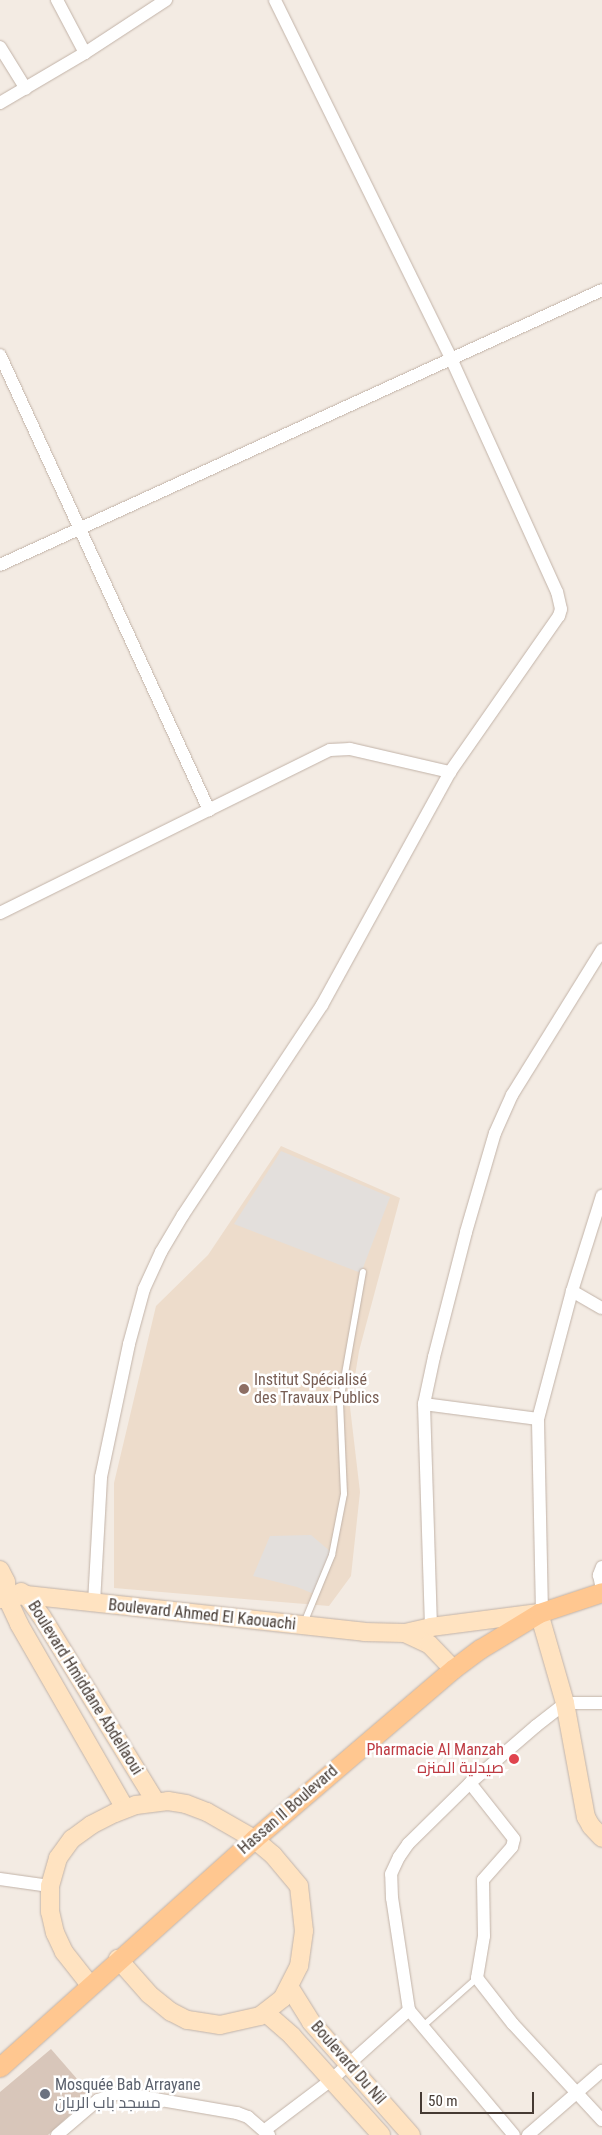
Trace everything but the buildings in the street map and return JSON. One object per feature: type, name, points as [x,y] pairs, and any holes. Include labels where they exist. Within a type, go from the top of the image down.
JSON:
[{"type":"main road","name":"Hassan II Boulevard","points":[[0,2068],[118,1959],[254,1839],[453,1669],[480,1649],[541,1613],[602,1590]]},
{"type":"street","points":[[57,0],[85,53]]},
{"type":"street","points":[[0,102],[26,89],[85,53],[166,0]]},
{"type":"street","points":[[94,1603],[101,1478],[129,1344],[144,1289],[161,1252],[183,1215],[322,1005],[450,772],[559,616],[561,609],[557,592],[451,358],[275,0]]},
{"type":"street","points":[[0,47],[26,89]]},
{"type":"street","points":[[0,565],[602,290]]},
{"type":"street","points":[[0,355],[209,810]]},
{"type":"street","points":[[0,913],[322,754],[339,748],[450,772]]},
{"type":"street","points":[[431,1627],[424,1404],[466,1232],[495,1133],[512,1095],[602,950]]},
{"type":"street","points":[[602,1196],[572,1291],[538,1419],[541,1613],[565,1704],[586,1817],[602,1838]]},
{"type":"street","points":[[572,1291],[602,1308]]},
{"type":"street","points":[[424,1404],[538,1419]]},
{"type":"street","points":[[602,1568],[600,1575],[602,1590]]},
{"type":"street","name":"Boulevard Hmiddane Abdellaoui","points":[[3,1587],[26,1595],[42,1617],[156,1802]]},
{"type":"street","name":"Boulevard Hmiddane Abdellaoui","points":[[3,1587],[125,1808]]},
{"type":"street","name":"Boulevard Ahmed El Kaouachi","points":[[26,1595],[303,1626],[405,1632],[541,1613]]},
{"type":"street","name":"Boulevard Ahmed El Kaouachi","points":[[405,1632],[429,1644],[453,1669]]},
{"type":"street","points":[[514,2135],[409,2010],[392,1898],[391,1874],[408,1844],[507,1749],[565,1704],[602,1703]]},
{"type":"street","points":[[470,1783],[514,1839],[512,1847],[483,1880],[484,1936],[477,1978],[513,2024],[602,2120]]},
{"type":"street","points":[[90,1985],[67,1957],[55,1933],[50,1912],[50,1886],[58,1858],[72,1839],[91,1826],[125,1808],[156,1802],[176,1802],[199,1808],[254,1839],[274,1855],[299,1886],[304,1919],[304,1941],[299,1966],[290,1988],[283,1998],[266,2013],[247,2020],[220,2025],[187,2020],[171,2012],[150,1994],[118,1959]]},
{"type":"street","points":[[0,1879],[50,1886]]},
{"type":"street","name":"Boulevard Du Nil","points":[[290,1988],[311,2022],[411,2135]]},
{"type":"street","points":[[65,2133],[98,2100],[120,2093],[237,2113],[248,2117],[267,2133],[331,2080],[409,2010]]},
{"type":"street","name":"Boulevard Du Nil","points":[[266,2013],[292,2036],[381,2135]]},
{"type":"street","points":[[528,2135],[602,2071]]},
{"type":"lane","points":[[303,1626],[332,1555],[344,1494],[340,1402],[363,1272]]},
{"type":"lane","points":[[423,2026],[477,1978]]},
{"type":"shaded area","name":"Institut Spécialisé des Travaux Publics","points":[[281,1146],[400,1198],[359,1351],[350,1407],[360,1492],[351,1576],[329,1606],[114,1588],[114,1483],[156,1306],[208,1255]]},
{"type":"shaded area","points":[[281,1151],[390,1197],[361,1273],[234,1224]]},
{"type":"shaded area","points":[[311,1535],[331,1552],[314,1594],[297,1587],[253,1576],[270,1536]]},
{"type":"place","name":"Institut Spécialisé des Travaux Publics","points":[[244,1389]]},
{"type":"place","name":"Pharmacie Al Manzah صيدلية المنزه","points":[[514,1759]]},
{"type":"place","name":"Mosquée Bab Arrayane مسجد باب الريان","points":[[45,2094]]}]
